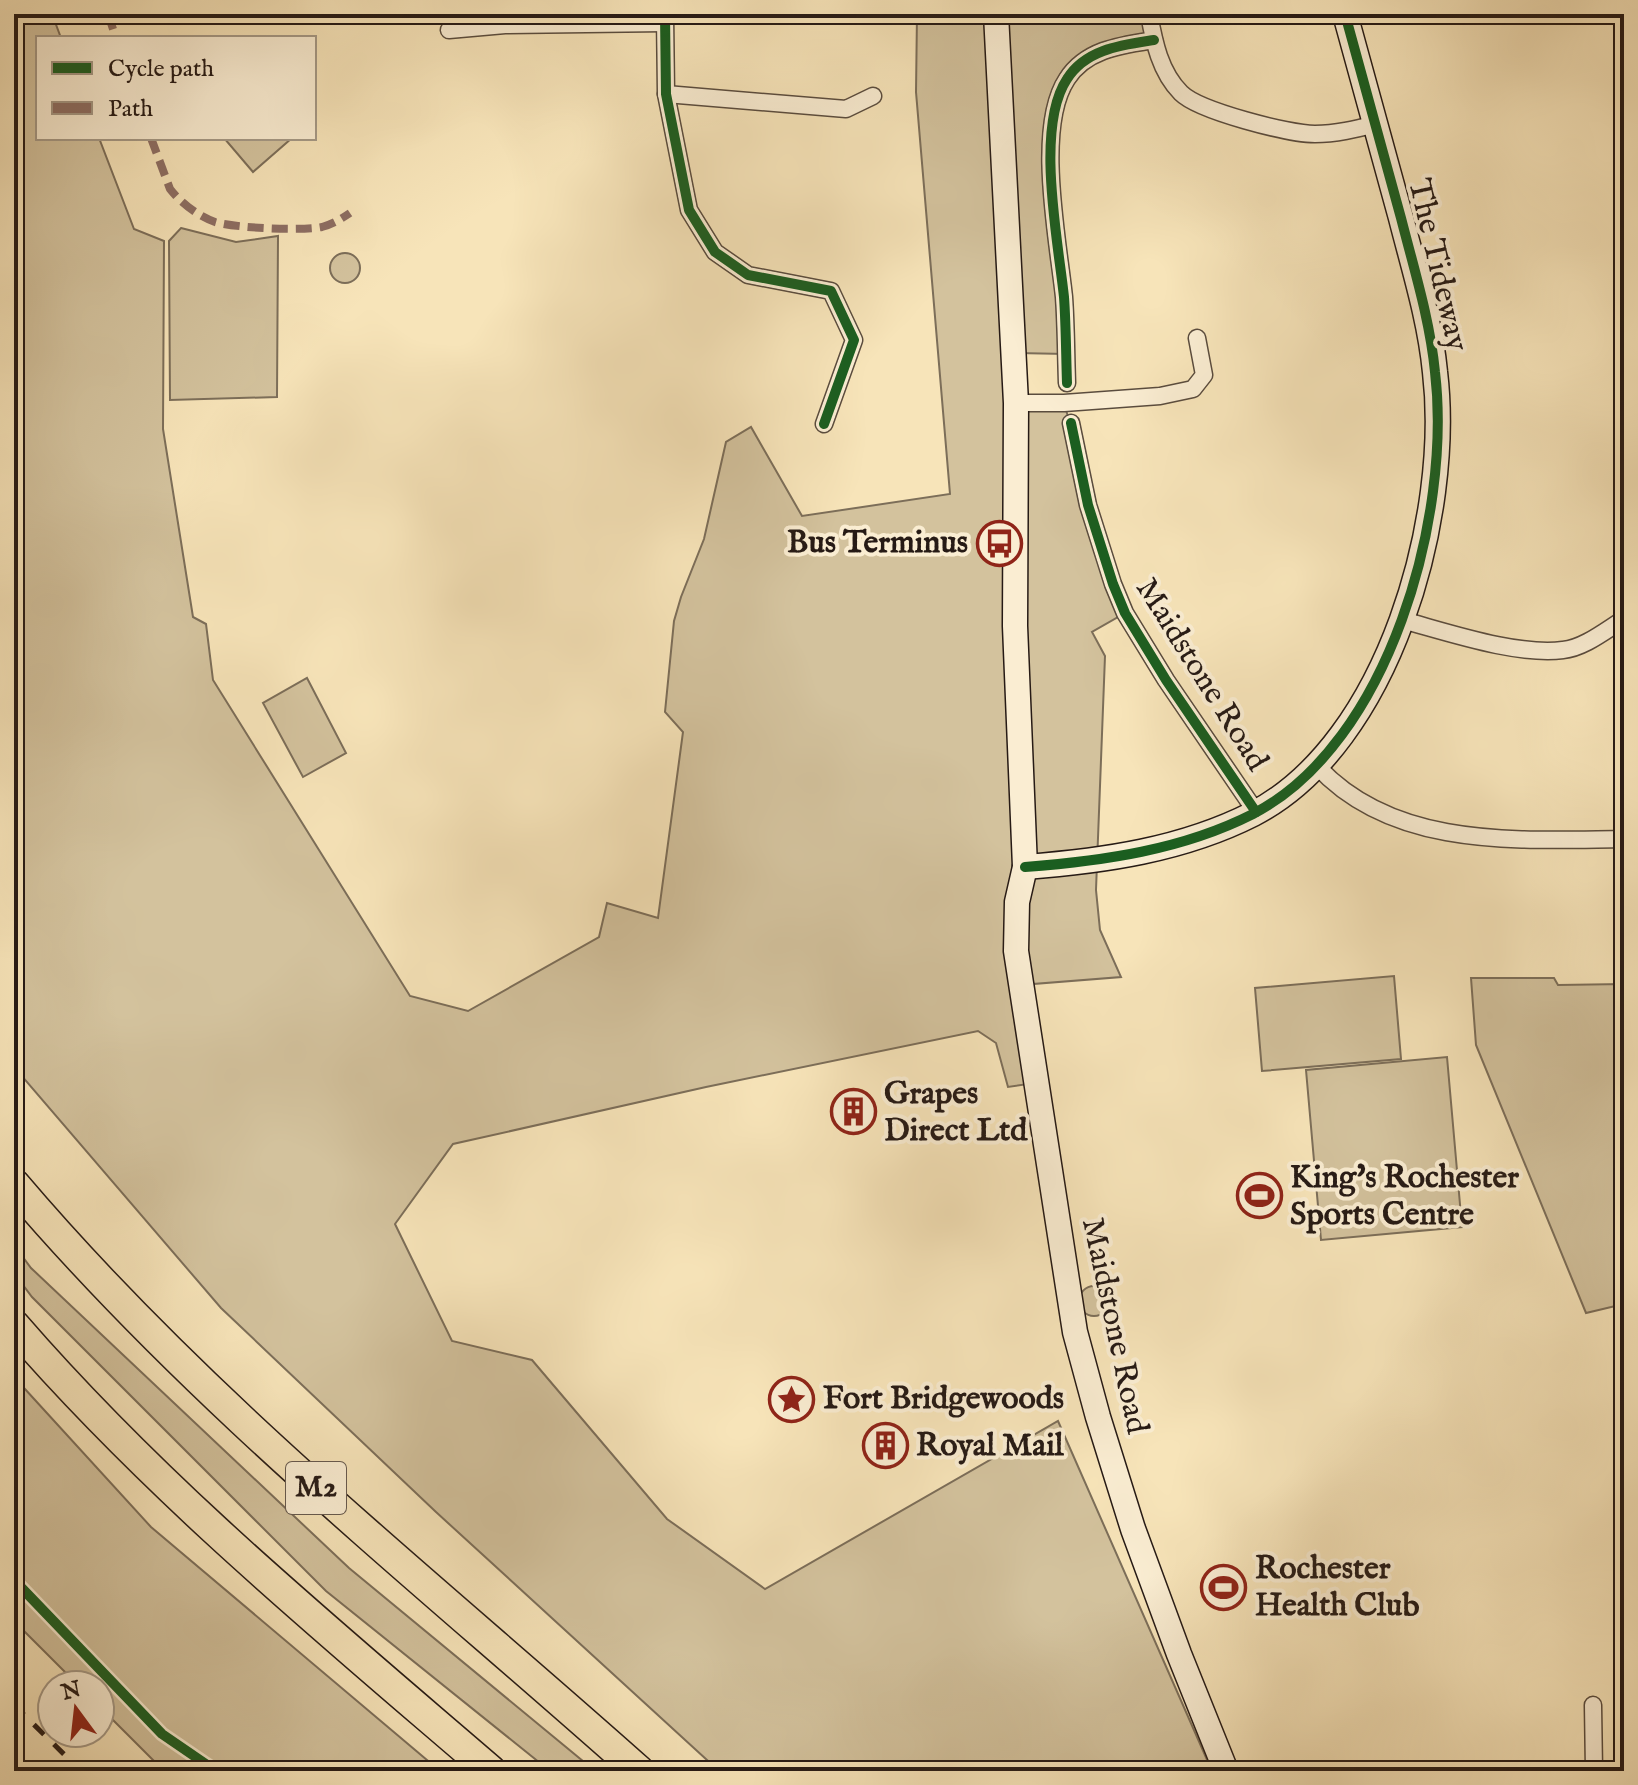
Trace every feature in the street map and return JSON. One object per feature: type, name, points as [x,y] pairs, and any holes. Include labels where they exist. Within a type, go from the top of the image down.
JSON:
[{"type":"highway","name":"M2","points":[[14,1184],[121,1301],[276,1453],[639,1771]]},
{"type":"highway","points":[[14,1325],[125,1445],[199,1516],[491,1771]]},
{"type":"main road","name":"Maidstone Road","points":[[996,14],[1016,403],[1015,626],[1025,867],[1017,902],[1016,951],[1075,1332],[1102,1431],[1138,1541],[1226,1771]]},
{"type":"main road","name":"The Tideway","points":[[1025,867],[1087,862],[1173,844],[1209,834],[1256,812],[1317,766],[1345,732],[1369,693],[1402,620],[1432,513],[1437,435],[1436,374],[1428,325],[1345,14]]},
{"type":"street","points":[[1149,14],[1159,58],[1169,77],[1182,94],[1201,107],[1311,134],[1344,132],[1376,124]]},
{"type":"street","points":[[449,30],[665,19],[666,94],[689,210],[715,252],[748,275],[831,291],[854,340],[824,424]]},
{"type":"street","points":[[1067,383],[1064,301],[1053,189],[1051,125],[1056,101],[1068,77],[1085,61],[1104,50],[1154,40]]},
{"type":"street","points":[[666,94],[846,109],[873,96]]},
{"type":"street","points":[[1016,403],[1160,396],[1193,389],[1204,375],[1197,338]]},
{"type":"street","name":"Maidstone Road","points":[[1071,423],[1088,505],[1125,613],[1153,661],[1256,812]]},
{"type":"street","points":[[1402,620],[1517,648],[1564,650],[1596,637],[1624,619]]},
{"type":"street","points":[[1317,766],[1336,786],[1358,801],[1433,830],[1474,836],[1624,839]]},
{"type":"street","points":[[1593,1705],[1594,1771]]},
{"type":"shaded area","points":[[14,14],[52,14],[60,36],[36,36],[36,140],[100,140],[134,229],[164,241],[163,429],[193,617],[206,624],[213,680],[410,996],[468,1011],[599,937],[607,903],[658,918],[683,732],[665,712],[674,621],[704,539],[726,442],[751,427],[802,516],[950,494],[916,92],[917,14],[1044,14],[1045,21],[1149,14],[1154,40],[1085,61],[1051,125],[1066,354],[1014,353],[1016,403],[1064,403],[1125,613],[1092,632],[1105,656],[1096,890],[1100,930],[1121,977],[1021,985],[1035,1083],[1008,1087],[996,1043],[978,1031],[706,1087],[453,1144],[395,1224],[452,1341],[532,1360],[667,1519],[765,1589],[1058,1421],[1212,1771],[719,1771],[436,1512],[221,1308],[14,1067]]},
{"type":"shaded area","points":[[226,140],[290,140],[253,172]]},
{"type":"shaded area","points":[[181,228],[236,242],[278,236],[277,397],[170,400],[169,241]]},
{"type":"shaded area","points":[[345,253],[356,257],[360,268],[356,279],[345,283],[334,279],[330,268],[334,257]]},
{"type":"shaded area","points":[[307,678],[346,753],[303,777],[263,703]]},
{"type":"shaded area","points":[[1394,976],[1401,1059],[1262,1071],[1255,988]]},
{"type":"shaded area","points":[[1471,978],[1554,978],[1558,985],[1624,984],[1624,1304],[1586,1313],[1476,1045]]},
{"type":"shaded area","points":[[1447,1057],[1462,1227],[1321,1240],[1306,1070]]},
{"type":"shaded area","points":[[14,1245],[31,1268],[349,1568],[595,1771],[550,1771],[326,1591],[32,1297],[14,1273]]},
{"type":"shaded area","points":[[1094,1286],[1105,1290],[1109,1301],[1105,1312],[1094,1316],[1083,1312],[1079,1301],[1083,1290]]},
{"type":"shaded area","points":[[14,1377],[151,1527],[440,1771],[164,1771],[116,1723],[116,1669],[62,1669],[14,1621]]},
{"type":"railway","points":[[14,1705],[81,1771]]},
{"type":"marked path","points":[[108,14],[115,36]]},
{"type":"marked path","points":[[152,140],[170,189],[190,208],[215,222],[284,229],[312,228],[330,224],[350,213]]},
{"type":"cycle path","points":[[665,14],[666,94],[689,210],[715,252],[748,275],[831,291],[854,340],[824,424]]},
{"type":"cycle path","points":[[1025,867],[1142,852],[1198,837],[1253,814],[1301,780],[1342,735],[1375,681],[1402,620],[1421,556],[1433,491],[1438,429],[1435,372],[1421,295],[1345,14]]},
{"type":"cycle path","points":[[1067,383],[1064,297],[1051,185],[1052,125],[1057,100],[1067,79],[1084,61],[1106,50],[1154,40]]},
{"type":"cycle path","points":[[1071,423],[1088,505],[1125,613],[1166,680],[1256,812]]},
{"type":"cycle path","points":[[14,1580],[162,1734],[216,1771]]},
{"type":"place","name":"Bus Terminus","points":[[999,543]]},
{"type":"place","name":"Grapes Direct Ltd","points":[[853,1112]]},
{"type":"place","name":"King's Rochester Sports Centre","points":[[1259,1196]]},
{"type":"place","name":"Fort Bridgewoods","points":[[792,1399]]},
{"type":"place","name":"Royal Mail","points":[[885,1446]]},
{"type":"place","name":"Rochester Health Club","points":[[1224,1587]]}]
